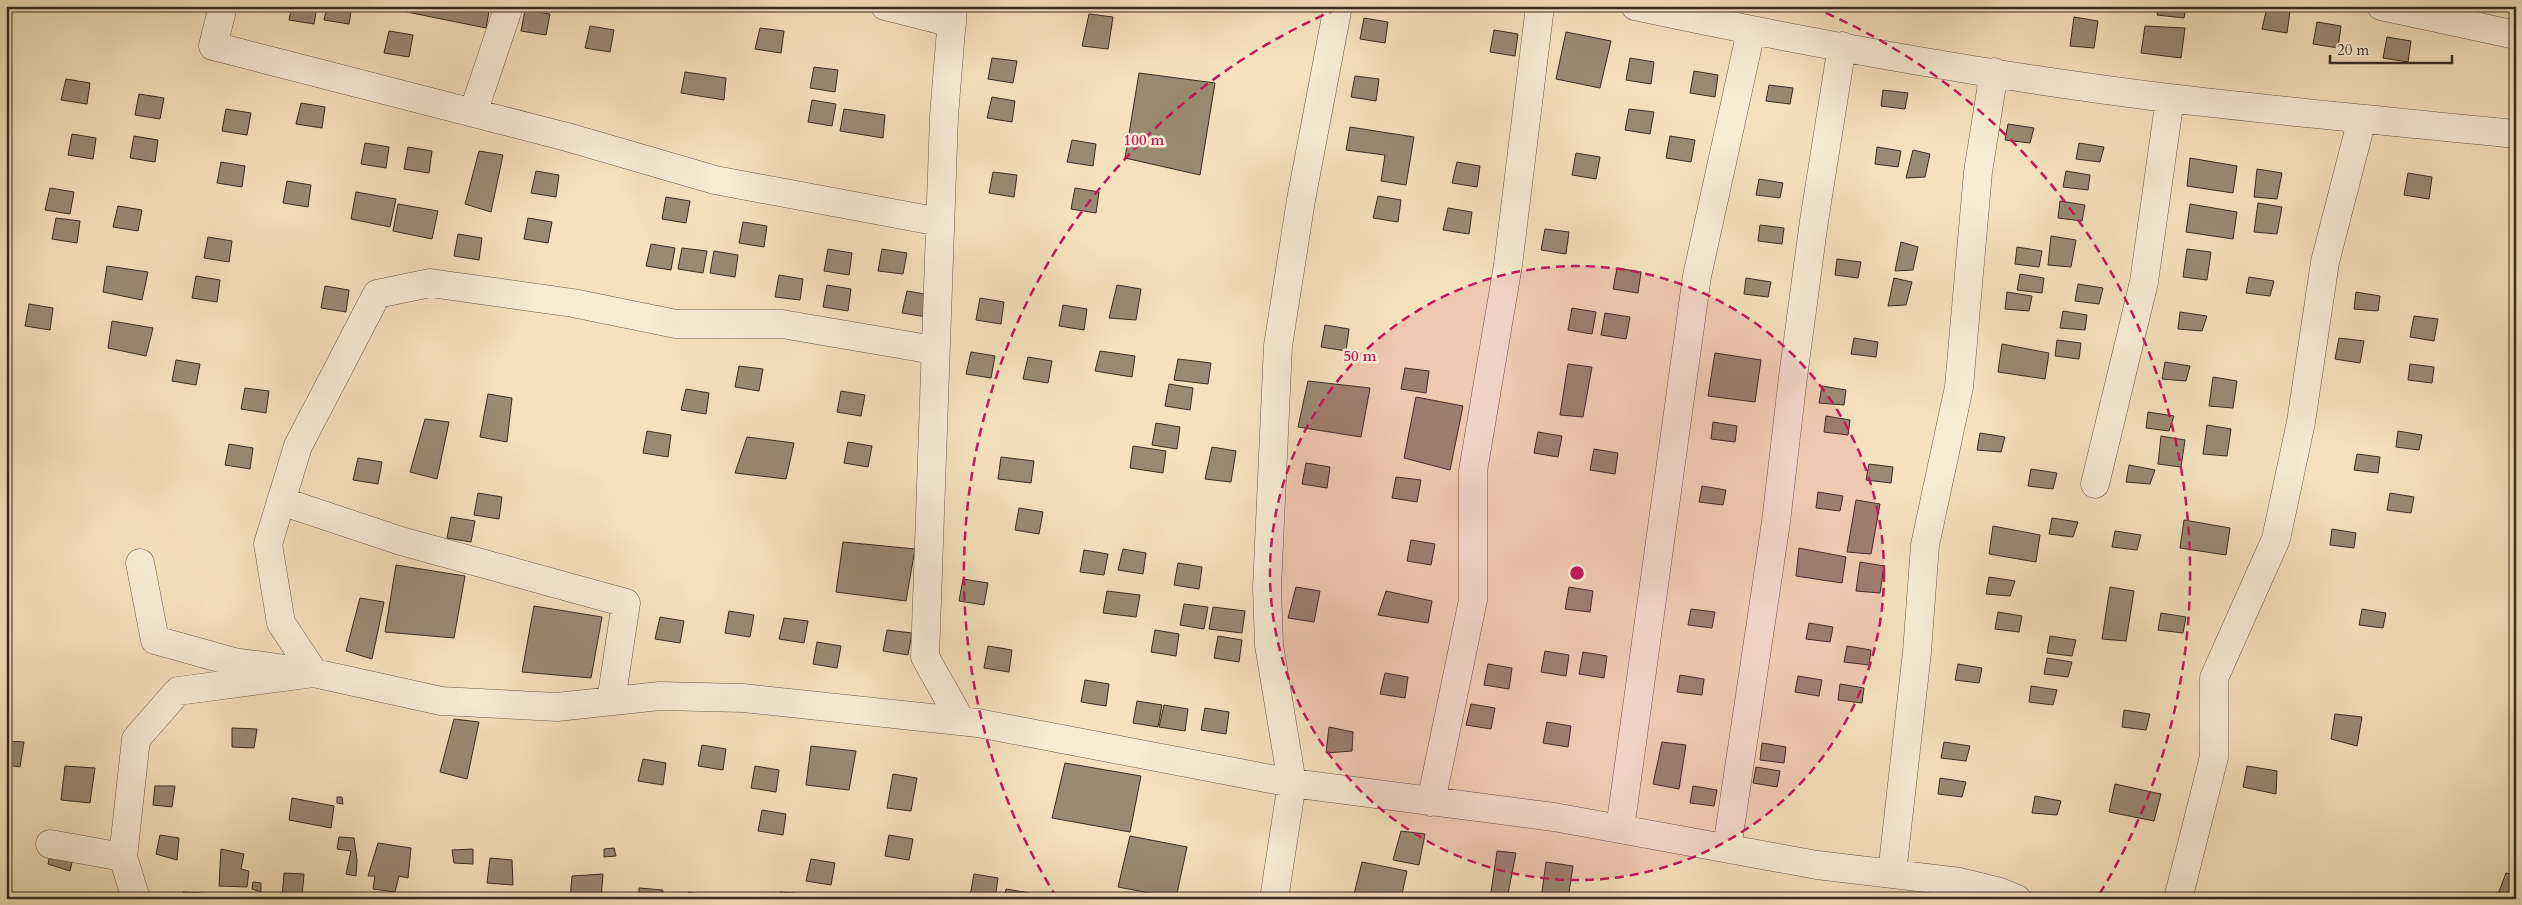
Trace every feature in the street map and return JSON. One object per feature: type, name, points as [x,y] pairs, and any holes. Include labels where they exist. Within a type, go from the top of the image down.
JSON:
[{"type":"street","points":[[223,6],[213,46],[473,113],[714,180],[940,222]]},
{"type":"street","points":[[473,113],[509,6]]},
{"type":"street","points":[[885,6],[953,15],[944,116],[934,350],[925,657],[961,721]]},
{"type":"street","points":[[1274,899],[1292,783],[1269,645],[1267,588],[1278,346],[1301,200],[1338,6]]},
{"type":"street","points":[[1431,802],[1473,600],[1473,471],[1508,265],[1540,6]]},
{"type":"street","points":[[1635,6],[1751,31],[1994,72],[2170,98],[2516,134]]},
{"type":"street","points":[[2382,6],[2516,35]]},
{"type":"street","points":[[1620,829],[1697,276],[1751,31]]},
{"type":"street","points":[[1727,848],[1776,522],[1814,221],[1842,46]]},
{"type":"street","points":[[1892,873],[1917,652],[1926,545],[1959,387],[1978,172],[1994,72]]},
{"type":"street","points":[[2096,484],[2144,282],[2170,98]]},
{"type":"street","points":[[2178,899],[2214,757],[2214,678],[2276,539],[2301,422],[2325,262],[2362,119]]},
{"type":"street","points":[[314,673],[281,622],[268,544],[298,446],[377,294],[430,283],[573,303],[676,324],[782,324],[934,350]]},
{"type":"street","points":[[280,501],[401,541],[626,603],[611,701]]},
{"type":"street","points":[[140,563],[155,640],[234,662],[314,673],[441,702],[557,707],[660,696],[742,698],[961,721],[1292,783],[1554,817],[1817,865],[1960,882],[1997,891],[2018,899]]},
{"type":"street","points":[[136,899],[123,857],[136,738],[178,691],[314,673]]},
{"type":"street","points":[[50,844],[123,857]]},
{"type":"building","points":[[150,6],[168,6],[167,9]]},
{"type":"building","points":[[292,6],[317,6],[314,24],[289,20]]},
{"type":"building","points":[[327,6],[352,6],[349,24],[324,20]]},
{"type":"building","points":[[403,6],[490,6],[486,28],[402,11]]},
{"type":"building","points":[[2159,6],[2186,6],[2184,18],[2157,15]]},
{"type":"building","points":[[2267,7],[2290,11],[2287,33],[2262,29]]},
{"type":"building","points":[[525,10],[550,14],[546,35],[521,31]]},
{"type":"building","points":[[1089,14],[1113,17],[1108,49],[1082,46]]},
{"type":"building","points":[[2074,17],[2098,21],[2094,48],[2070,46]]},
{"type":"building","points":[[1364,18],[1388,22],[1385,43],[1360,39]]},
{"type":"building","points":[[2317,22],[2341,26],[2338,48],[2313,44]]},
{"type":"building","points":[[590,26],[614,30],[610,52],[585,48]]},
{"type":"building","points":[[2145,26],[2185,28],[2181,58],[2141,53]]},
{"type":"building","points":[[760,28],[784,31],[781,53],[755,49]]},
{"type":"building","points":[[1494,30],[1518,34],[1515,56],[1490,52]]},
{"type":"building","points":[[389,31],[413,35],[409,57],[384,53]]},
{"type":"building","points":[[1566,32],[1611,41],[1600,88],[1556,79]]},
{"type":"building","points":[[2387,37],[2411,41],[2408,62],[2383,58]]},
{"type":"building","points":[[992,58],[1017,61],[1013,83],[988,79]]},
{"type":"building","points":[[1630,58],[1654,62],[1651,84],[1626,80]]},
{"type":"building","points":[[814,67],[838,70],[835,92],[810,88]]},
{"type":"building","points":[[1694,71],[1718,75],[1715,97],[1690,93]]},
{"type":"building","points":[[685,72],[726,78],[724,100],[681,93]]},
{"type":"building","points":[[1139,73],[1215,83],[1200,175],[1125,158]]},
{"type":"building","points":[[1355,76],[1379,79],[1376,101],[1351,97]]},
{"type":"building","points":[[66,79],[90,83],[87,104],[61,100]]},
{"type":"building","points":[[1769,85],[1793,88],[1790,104],[1766,101]]},
{"type":"building","points":[[1883,90],[1908,93],[1905,109],[1881,106]]},
{"type":"building","points":[[139,94],[164,98],[160,119],[135,115]]},
{"type":"building","points":[[992,97],[1015,101],[1012,122],[987,118]]},
{"type":"building","points":[[812,100],[836,104],[832,126],[808,122]]},
{"type":"building","points":[[301,103],[325,107],[322,128],[296,124]]},
{"type":"building","points":[[226,109],[251,113],[247,135],[222,131]]},
{"type":"building","points":[[844,109],[885,115],[883,138],[840,131]]},
{"type":"building","points":[[1629,109],[1654,112],[1650,134],[1625,130]]},
{"type":"building","points":[[2008,124],[2034,128],[2030,143],[2005,140]]},
{"type":"building","points":[[1350,127],[1414,137],[1406,185],[1381,181],[1385,155],[1346,150]]},
{"type":"building","points":[[72,134],[96,138],[93,159],[68,155]]},
{"type":"building","points":[[134,136],[158,140],[155,162],[130,158]]},
{"type":"building","points":[[1670,136],[1695,140],[1691,162],[1666,158]]},
{"type":"building","points":[[1072,140],[1096,144],[1093,166],[1067,162]]},
{"type":"building","points":[[365,143],[389,147],[386,168],[361,164]]},
{"type":"building","points":[[2079,143],[2104,147],[2100,162],[2076,159]]},
{"type":"building","points":[[408,147],[432,151],[429,173],[404,169]]},
{"type":"building","points":[[1877,147],[1901,151],[1898,167],[1875,164]]},
{"type":"building","points":[[1913,150],[1930,154],[1925,177],[1906,178]]},
{"type":"building","points":[[479,151],[503,155],[491,212],[465,204]]},
{"type":"building","points":[[1576,153],[1600,157],[1596,179],[1572,175]]},
{"type":"building","points":[[2190,158],[2237,166],[2233,193],[2187,186]]},
{"type":"building","points":[[221,162],[245,166],[242,187],[217,183]]},
{"type":"building","points":[[1457,162],[1480,166],[1477,187],[1452,183]]},
{"type":"building","points":[[2257,169],[2282,173],[2277,199],[2254,197]]},
{"type":"building","points":[[536,171],[559,175],[556,197],[531,193]]},
{"type":"building","points":[[2066,171],[2090,175],[2088,190],[2063,187]]},
{"type":"building","points":[[993,172],[1017,175],[1014,197],[989,193]]},
{"type":"building","points":[[2408,173],[2432,177],[2429,199],[2404,195]]},
{"type":"building","points":[[1759,179],[1783,183],[1780,198],[1756,195]]},
{"type":"building","points":[[287,181],[311,185],[308,207],[283,203]]},
{"type":"building","points":[[50,188],[74,192],[70,214],[45,210]]},
{"type":"building","points":[[1075,188],[1099,192],[1096,213],[1071,209]]},
{"type":"building","points":[[356,192],[396,199],[390,227],[351,219]]},
{"type":"building","points":[[1378,196],[1401,200],[1398,222],[1373,218]]},
{"type":"building","points":[[666,197],[690,201],[686,223],[662,219]]},
{"type":"building","points":[[2060,201],[2085,205],[2082,221],[2058,218]]},
{"type":"building","points":[[2258,203],[2282,207],[2277,234],[2254,232]]},
{"type":"building","points":[[398,204],[438,211],[432,239],[393,231]]},
{"type":"building","points":[[2190,204],[2237,212],[2233,239],[2186,232]]},
{"type":"building","points":[[118,206],[142,210],[138,231],[113,227]]},
{"type":"building","points":[[1448,208],[1472,212],[1469,234],[1443,230]]},
{"type":"building","points":[[56,218],[80,221],[77,243],[52,239]]},
{"type":"building","points":[[528,218],[552,222],[548,243],[524,239]]},
{"type":"building","points":[[743,222],[767,226],[764,247],[739,243]]},
{"type":"building","points":[[1760,225],[1784,228],[1782,244],[1758,241]]},
{"type":"building","points":[[1545,229],[1569,232],[1566,254],[1541,250]]},
{"type":"building","points":[[458,234],[482,238],[479,260],[454,256]]},
{"type":"building","points":[[2051,236],[2076,240],[2071,267],[2048,265]]},
{"type":"building","points":[[208,237],[232,241],[229,262],[204,258]]},
{"type":"building","points":[[1901,242],[1918,247],[1913,270],[1895,271]]},
{"type":"building","points":[[651,244],[675,248],[671,270],[646,266]]},
{"type":"building","points":[[2017,247],[2042,251],[2039,267],[2015,264]]},
{"type":"building","points":[[682,248],[707,251],[703,273],[678,269]]},
{"type":"building","points":[[828,249],[852,253],[849,275],[824,271]]},
{"type":"building","points":[[882,249],[907,253],[903,274],[878,271]]},
{"type":"building","points":[[2187,249],[2211,252],[2207,280],[2183,277]]},
{"type":"building","points":[[714,251],[738,255],[735,277],[710,273]]},
{"type":"building","points":[[1837,259],[1861,262],[1858,278],[1835,275]]},
{"type":"building","points":[[107,266],[148,272],[142,300],[103,292]]},
{"type":"building","points":[[1617,268],[1641,272],[1638,293],[1613,289]]},
{"type":"building","points":[[2020,274],[2044,278],[2042,293],[2017,290]]},
{"type":"building","points":[[779,275],[803,279],[800,300],[775,297]]},
{"type":"building","points":[[196,276],[220,280],[217,302],[192,298]]},
{"type":"building","points":[[2249,277],[2274,281],[2270,296],[2246,293]]},
{"type":"building","points":[[1746,278],[1771,282],[1768,297],[1744,294]]},
{"type":"building","points":[[1894,278],[1912,282],[1906,305],[1888,306]]},
{"type":"building","points":[[2078,284],[2103,288],[2099,304],[2075,301]]},
{"type":"building","points":[[827,285],[851,289],[848,311],[823,307]]},
{"type":"building","points":[[1117,285],[1141,289],[1136,320],[1109,318]]},
{"type":"building","points":[[325,286],[349,290],[346,312],[321,308]]},
{"type":"building","points":[[907,291],[931,295],[927,317],[902,313]]},
{"type":"building","points":[[2007,292],[2032,296],[2029,311],[2005,309]]},
{"type":"building","points":[[2356,292],[2380,296],[2378,311],[2354,309]]},
{"type":"building","points":[[980,298],[1004,302],[1001,324],[976,320]]},
{"type":"building","points":[[29,304],[53,308],[50,330],[25,326]]},
{"type":"building","points":[[1063,305],[1087,309],[1084,330],[1059,326]]},
{"type":"building","points":[[1572,308],[1596,312],[1592,334],[1568,330]]},
{"type":"building","points":[[2063,311],[2087,315],[2085,330],[2060,328]]},
{"type":"building","points":[[2180,312],[2207,316],[2202,331],[2178,329]]},
{"type":"building","points":[[1605,313],[1630,317],[1626,339],[1601,335]]},
{"type":"building","points":[[2414,316],[2438,319],[2434,341],[2410,337]]},
{"type":"building","points":[[112,321],[153,328],[146,356],[108,348]]},
{"type":"building","points":[[1325,325],[1349,329],[1346,351],[1321,347]]},
{"type":"building","points":[[1854,338],[1878,342],[1876,357],[1851,354]]},
{"type":"building","points":[[2339,338],[2364,341],[2360,363],[2335,359]]},
{"type":"building","points":[[2057,340],[2081,343],[2079,359],[2055,356]]},
{"type":"building","points":[[2002,344],[2049,353],[2045,379],[1998,372]]},
{"type":"building","points":[[1100,351],[1135,356],[1132,377],[1095,371]]},
{"type":"building","points":[[971,352],[995,356],[991,378],[966,374]]},
{"type":"building","points":[[1715,353],[1761,360],[1755,402],[1708,396]]},
{"type":"building","points":[[1028,357],[1052,361],[1048,383],[1023,379]]},
{"type":"building","points":[[1178,359],[1211,363],[1208,384],[1174,380]]},
{"type":"building","points":[[176,360],[200,364],[196,385],[172,381]]},
{"type":"building","points":[[2165,362],[2190,366],[2186,381],[2162,379]]},
{"type":"building","points":[[1568,364],[1592,367],[1583,417],[1560,415]]},
{"type":"building","points":[[2410,364],[2434,367],[2432,383],[2408,380]]},
{"type":"building","points":[[739,366],[763,369],[759,391],[735,387]]},
{"type":"building","points":[[1405,368],[1429,371],[1426,393],[1401,389]]},
{"type":"building","points":[[2213,377],[2237,381],[2233,408],[2209,406]]},
{"type":"building","points":[[1308,381],[1370,388],[1361,437],[1298,427]]},
{"type":"building","points":[[1169,384],[1193,388],[1190,410],[1165,406]]},
{"type":"building","points":[[1822,386],[1846,390],[1844,405],[1819,403]]},
{"type":"building","points":[[245,388],[269,391],[266,413],[241,409]]},
{"type":"building","points":[[686,389],[709,393],[706,414],[681,410]]},
{"type":"building","points":[[841,391],[865,395],[861,416],[837,412]]},
{"type":"building","points":[[488,394],[512,398],[507,442],[480,437]]},
{"type":"building","points":[[1416,397],[1463,406],[1450,470],[1404,458]]},
{"type":"building","points":[[2148,412],[2174,416],[2169,431],[2146,428]]},
{"type":"building","points":[[1826,416],[1850,420],[1848,435],[1824,432]]},
{"type":"building","points":[[425,419],[449,422],[437,479],[410,472]]},
{"type":"building","points":[[1713,422],[1737,426],[1735,442],[1711,439]]},
{"type":"building","points":[[1156,423],[1180,427],[1177,449],[1152,445]]},
{"type":"building","points":[[2207,425],[2231,429],[2227,456],[2203,454]]},
{"type":"building","points":[[647,431],[671,435],[668,457],[643,453]]},
{"type":"building","points":[[2398,431],[2422,435],[2419,450],[2396,447]]},
{"type":"building","points":[[1538,432],[1562,436],[1558,457],[1534,453]]},
{"type":"building","points":[[1980,433],[2005,437],[2001,452],[1977,450]]},
{"type":"building","points":[[2161,436],[2185,440],[2181,467],[2158,464]]},
{"type":"building","points":[[747,437],[794,443],[786,479],[735,473]]},
{"type":"building","points":[[848,442],[872,446],[868,467],[844,463]]},
{"type":"building","points":[[229,444],[253,448],[250,469],[225,465]]},
{"type":"building","points":[[1133,446],[1166,451],[1163,473],[1130,468]]},
{"type":"building","points":[[1212,447],[1236,451],[1231,482],[1205,479]]},
{"type":"building","points":[[1594,449],[1618,453],[1615,474],[1590,470]]},
{"type":"building","points":[[2357,454],[2380,457],[2378,473],[2354,470]]},
{"type":"building","points":[[1001,457],[1034,461],[1031,483],[998,479]]},
{"type":"building","points":[[358,458],[382,462],[378,484],[353,480]]},
{"type":"building","points":[[1306,463],[1330,467],[1327,488],[1302,484]]},
{"type":"building","points":[[1869,464],[1893,467],[1891,483],[1866,480]]},
{"type":"building","points":[[2129,465],[2155,470],[2150,484],[2126,482]]},
{"type":"building","points":[[2031,469],[2057,473],[2053,489],[2028,486]]},
{"type":"building","points":[[1396,477],[1421,480],[1417,502],[1392,498]]},
{"type":"building","points":[[1702,486],[1726,490],[1723,505],[1699,502]]},
{"type":"building","points":[[1818,492],[1843,496],[1840,511],[1816,508]]},
{"type":"building","points":[[478,493],[502,497],[499,519],[474,515]]},
{"type":"building","points":[[2390,493],[2414,497],[2411,513],[2387,510]]},
{"type":"building","points":[[1856,500],[1880,504],[1871,554],[1847,552]]},
{"type":"building","points":[[1019,508],[1043,512],[1039,534],[1015,530]]},
{"type":"building","points":[[451,517],[475,521],[471,542],[447,538]]},
{"type":"building","points":[[2052,518],[2078,522],[2073,537],[2049,534]]},
{"type":"building","points":[[2184,520],[2230,528],[2226,555],[2180,548]]},
{"type":"building","points":[[1993,526],[2040,535],[2036,562],[1989,554]]},
{"type":"building","points":[[2332,529],[2356,533],[2354,548],[2330,545]]},
{"type":"building","points":[[2115,531],[2141,535],[2137,550],[2112,547]]},
{"type":"building","points":[[1411,540],[1435,544],[1431,565],[1407,561]]},
{"type":"building","points":[[843,542],[915,549],[906,601],[836,592]]},
{"type":"building","points":[[1799,548],[1846,557],[1842,583],[1796,576]]},
{"type":"building","points":[[1123,549],[1146,553],[1143,574],[1118,570]]},
{"type":"building","points":[[1084,550],[1108,554],[1104,575],[1080,572]]},
{"type":"building","points":[[1860,562],[1884,566],[1880,593],[1856,591]]},
{"type":"building","points":[[1178,563],[1202,567],[1199,589],[1174,585]]},
{"type":"building","points":[[396,565],[465,576],[454,638],[385,632]]},
{"type":"building","points":[[1989,577],[2015,581],[2010,596],[1986,594]]},
{"type":"building","points":[[963,579],[988,583],[984,605],[959,601]]},
{"type":"building","points":[[1296,587],[1320,591],[1314,622],[1288,618]]},
{"type":"building","points":[[1569,587],[1593,591],[1590,612],[1565,609]]},
{"type":"building","points":[[2110,587],[2134,591],[2126,641],[2102,639]]},
{"type":"building","points":[[1107,591],[1140,595],[1136,617],[1103,613]]},
{"type":"building","points":[[1386,591],[1432,601],[1428,623],[1378,615]]},
{"type":"building","points":[[360,598],[384,602],[372,659],[346,651]]},
{"type":"building","points":[[1184,604],[1208,607],[1204,629],[1180,625]]},
{"type":"building","points":[[534,606],[602,617],[591,678],[522,672]]},
{"type":"building","points":[[1213,607],[1245,611],[1242,633],[1209,629]]},
{"type":"building","points":[[1691,609],[1715,612],[1712,628],[1688,625]]},
{"type":"building","points":[[2362,609],[2386,613],[2383,628],[2359,625]]},
{"type":"building","points":[[729,611],[754,615],[750,637],[725,633]]},
{"type":"building","points":[[1998,612],[2022,616],[2019,632],[1995,629]]},
{"type":"building","points":[[2161,613],[2186,617],[2183,633],[2158,630]]},
{"type":"building","points":[[660,617],[684,621],[680,643],[655,639]]},
{"type":"building","points":[[784,618],[808,621],[804,643],[779,639]]},
{"type":"building","points":[[1809,623],[1833,627],[1830,642],[1806,639]]},
{"type":"building","points":[[887,630],[912,633],[908,655],[883,651]]},
{"type":"building","points":[[1155,630],[1179,634],[1176,656],[1151,652]]},
{"type":"building","points":[[1218,636],[1242,640],[1239,662],[1214,658]]},
{"type":"building","points":[[2050,636],[2076,640],[2072,656],[2047,653]]},
{"type":"building","points":[[817,642],[841,646],[837,668],[813,664]]},
{"type":"building","points":[[988,646],[1012,650],[1009,672],[984,668]]},
{"type":"building","points":[[1847,646],[1871,650],[1869,665],[1844,662]]},
{"type":"building","points":[[1545,651],[1569,655],[1566,676],[1541,672]]},
{"type":"building","points":[[1583,652],[1607,656],[1604,678],[1579,674]]},
{"type":"building","points":[[2047,658],[2072,662],[2068,677],[2044,674]]},
{"type":"building","points":[[1488,664],[1512,668],[1509,689],[1484,685]]},
{"type":"building","points":[[1958,664],[1982,668],[1979,683],[1955,680]]},
{"type":"building","points":[[1385,673],[1408,677],[1405,698],[1380,694]]},
{"type":"building","points":[[1680,675],[1704,679],[1702,695],[1677,692]]},
{"type":"building","points":[[1798,676],[1822,680],[1819,696],[1795,692]]},
{"type":"building","points":[[1085,680],[1109,684],[1106,706],[1081,702]]},
{"type":"building","points":[[1840,684],[1864,688],[1862,703],[1838,700]]},
{"type":"building","points":[[2031,686],[2057,690],[2053,705],[2029,702]]},
{"type":"building","points":[[1137,701],[1162,705],[1158,727],[1133,723]]},
{"type":"building","points":[[1471,704],[1495,708],[1491,729],[1466,725]]},
{"type":"building","points":[[1164,705],[1188,709],[1185,731],[1159,727]]},
{"type":"building","points":[[1205,708],[1229,712],[1226,734],[1201,730]]},
{"type":"building","points":[[2124,710],[2150,714],[2146,730],[2122,727]]},
{"type":"building","points":[[2335,714],[2362,717],[2357,746],[2331,739]]},
{"type":"building","points":[[454,719],[479,722],[467,779],[440,772]]},
{"type":"building","points":[[1547,722],[1571,726],[1568,747],[1543,743]]},
{"type":"building","points":[[1329,727],[1353,732],[1352,751],[1326,753]]},
{"type":"building","points":[[232,728],[257,729],[254,748],[232,747]]},
{"type":"building","points":[[6,741],[24,742],[20,767],[6,765]]},
{"type":"building","points":[[1662,742],[1686,745],[1679,789],[1653,784]]},
{"type":"building","points":[[1944,742],[1970,746],[1966,761],[1941,758]]},
{"type":"building","points":[[1762,743],[1786,747],[1784,763],[1760,760]]},
{"type":"building","points":[[702,745],[726,749],[723,770],[698,766]]},
{"type":"building","points":[[811,746],[856,751],[849,790],[806,785]]},
{"type":"building","points":[[643,759],[666,763],[663,785],[638,781]]},
{"type":"building","points":[[1065,763],[1141,776],[1130,832],[1052,818]]},
{"type":"building","points":[[65,766],[95,768],[90,803],[61,800]]},
{"type":"building","points":[[755,766],[779,770],[776,792],[751,788]]},
{"type":"building","points":[[2247,766],[2277,771],[2276,794],[2243,787]]},
{"type":"building","points":[[1756,767],[1780,771],[1777,787],[1753,783]]},
{"type":"building","points":[[893,774],[917,778],[911,811],[887,808]]},
{"type":"building","points":[[1940,778],[1966,782],[1962,797],[1938,794]]},
{"type":"building","points":[[2115,784],[2161,794],[2154,821],[2109,812]]},
{"type":"building","points":[[155,786],[175,786],[172,807],[153,805]]},
{"type":"building","points":[[1693,786],[1717,790],[1714,806],[1690,803]]},
{"type":"building","points":[[2035,796],[2061,801],[2057,815],[2032,813]]},
{"type":"building","points":[[337,797],[342,797],[343,804],[337,803]]},
{"type":"building","points":[[292,798],[334,806],[331,828],[289,820]]},
{"type":"building","points":[[762,810],[786,814],[783,835],[758,831]]},
{"type":"building","points":[[1401,831],[1425,834],[1419,865],[1393,860]]},
{"type":"building","points":[[160,835],[179,838],[177,860],[156,854]]},
{"type":"building","points":[[889,835],[913,839],[909,860],[885,856]]},
{"type":"building","points":[[1130,836],[1187,847],[1176,898],[1118,887]]},
{"type":"building","points":[[339,837],[354,838],[357,860],[356,876],[346,874],[351,851],[337,849]]},
{"type":"building","points":[[378,843],[411,848],[408,878],[399,876],[395,892],[373,889],[375,876],[368,876]]},
{"type":"building","points":[[52,846],[74,853],[70,871],[48,864]]},
{"type":"building","points":[[614,848],[616,856],[604,857],[604,849]]},
{"type":"building","points":[[221,849],[244,854],[241,869],[249,871],[247,887],[219,886]]},
{"type":"building","points":[[473,849],[473,864],[454,863],[452,850]]},
{"type":"building","points":[[1497,851],[1516,853],[1507,899],[1490,899]]},
{"type":"building","points":[[490,858],[512,860],[513,885],[487,883]]},
{"type":"building","points":[[811,859],[835,863],[831,885],[806,881]]},
{"type":"building","points":[[1362,862],[1407,871],[1401,899],[1354,894]]},
{"type":"building","points":[[1546,862],[1573,866],[1568,899],[1541,899]]},
{"type":"building","points":[[284,873],[304,874],[302,898],[282,898]]},
{"type":"building","points":[[2506,873],[2516,875],[2516,898],[2498,894]]},
{"type":"building","points":[[603,874],[601,899],[570,899],[572,876]]},
{"type":"building","points":[[974,874],[998,878],[995,899],[970,896]]},
{"type":"building","points":[[253,882],[261,883],[261,892],[252,889]]},
{"type":"building","points":[[639,888],[663,890],[662,899],[639,899]]},
{"type":"building","points":[[1006,889],[1030,893],[1029,899],[1004,899]]},
{"type":"building","points":[[183,892],[203,893],[202,899],[182,899]]},
{"type":"building","points":[[688,892],[714,896],[713,899],[687,899]]},
{"type":"building","points":[[780,892],[795,893],[795,899],[779,899]]}]
